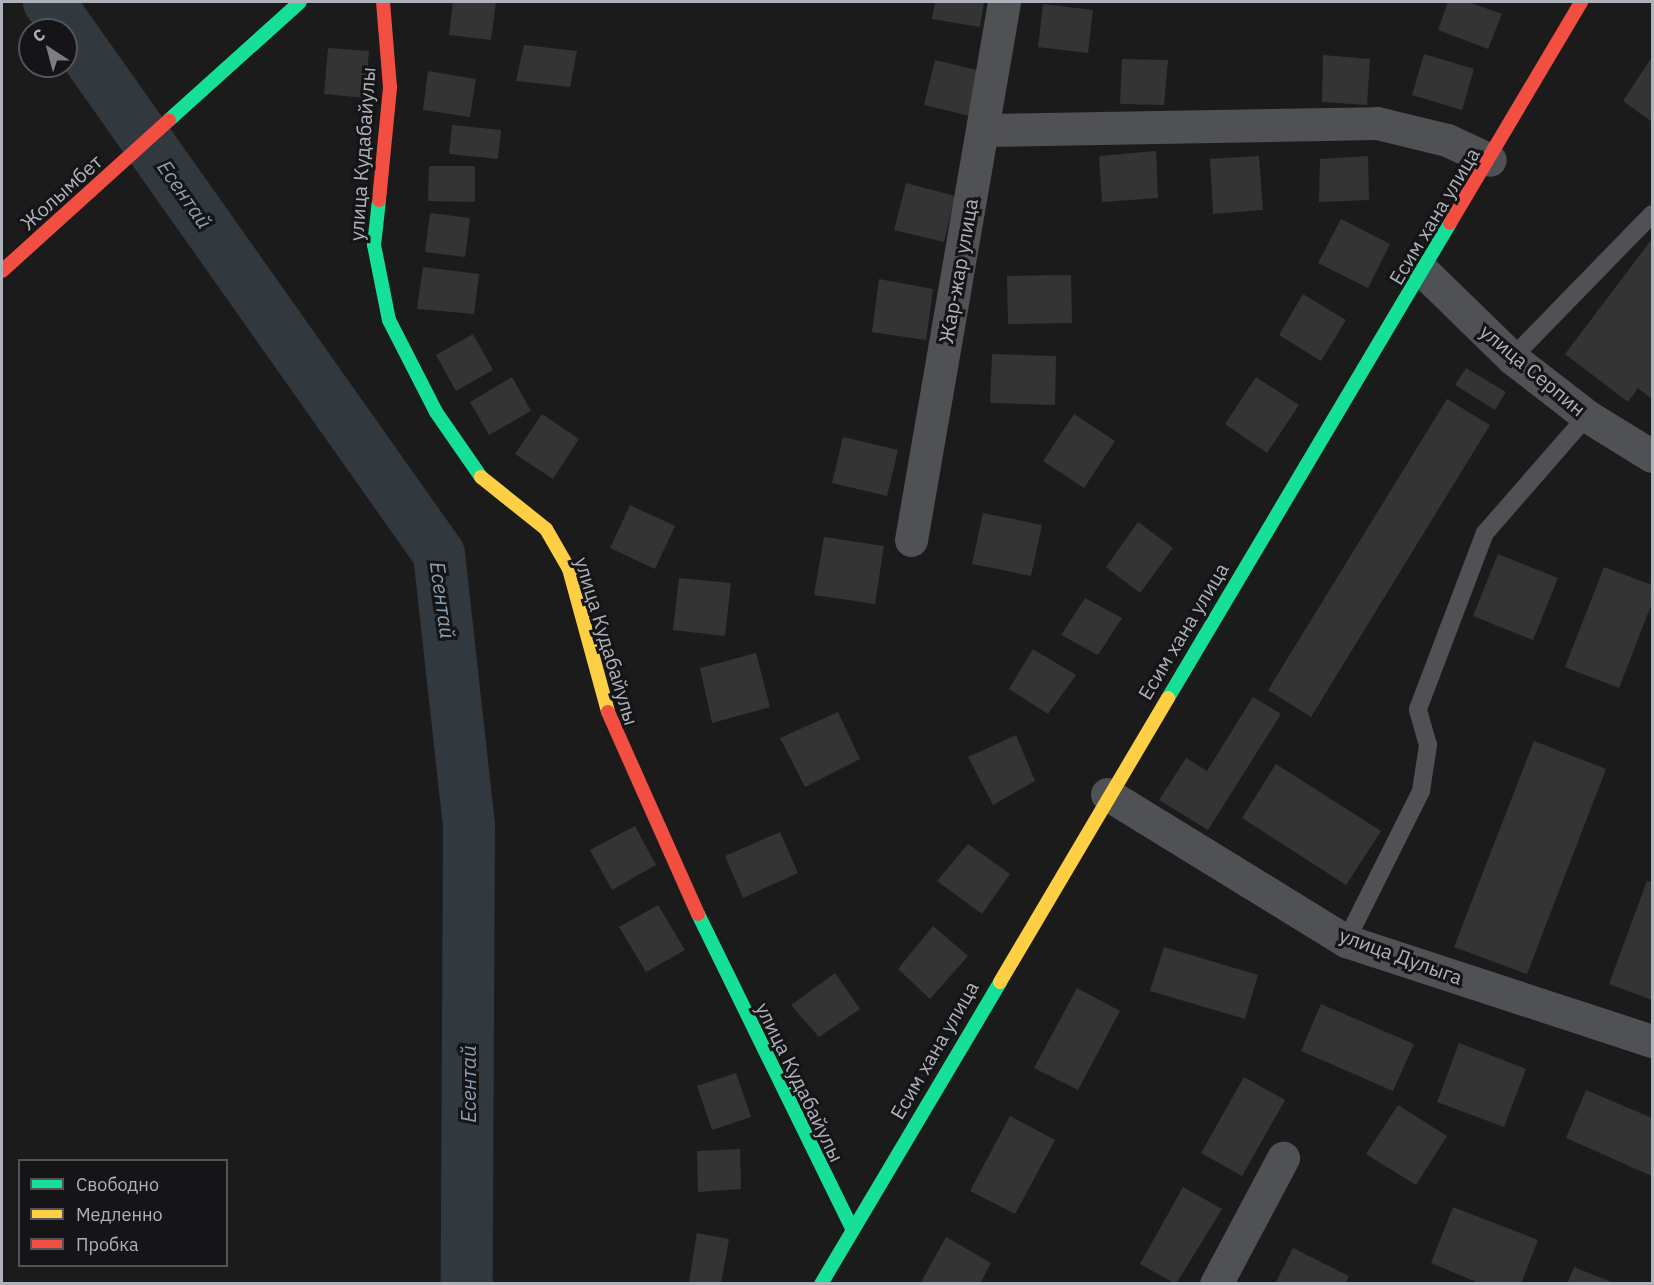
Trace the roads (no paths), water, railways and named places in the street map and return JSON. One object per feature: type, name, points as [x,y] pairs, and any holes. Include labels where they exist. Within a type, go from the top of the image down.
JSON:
[{"type":"street","name":"Жолымбет","points":[[2,271],[300,2]]},
{"type":"street","name":"улица Кудабайулы","points":[[383,2],[390,87],[374,244],[389,320],[435,412],[472,470],[546,529],[569,569],[615,737],[794,1120],[852,1229]]},
{"type":"street","name":"Жар-жар улица","points":[[911,540],[1004,2]]},
{"type":"street","name":"Есим хана улица","points":[[821,1284],[1107,794],[1424,272],[1581,2]]},
{"type":"street","points":[[982,130],[1377,123],[1448,140],[1490,160]]},
{"type":"street","name":"улица Серпин","points":[[1424,272],[1512,358],[1587,416],[1653,456]]},
{"type":"street","name":"улица Дулыга","points":[[1107,794],[1346,941],[1653,1041]]},
{"type":"street","points":[[1216,1284],[1283,1158]]},
{"type":"lane","points":[[1512,358],[1653,214]]},
{"type":"lane","points":[[1346,941],[1421,791],[1428,745],[1418,709],[1485,533],[1587,416]]},
{"type":"waterway","name":"Есентай","points":[[49,2],[439,554],[469,826],[467,1284]]}]
